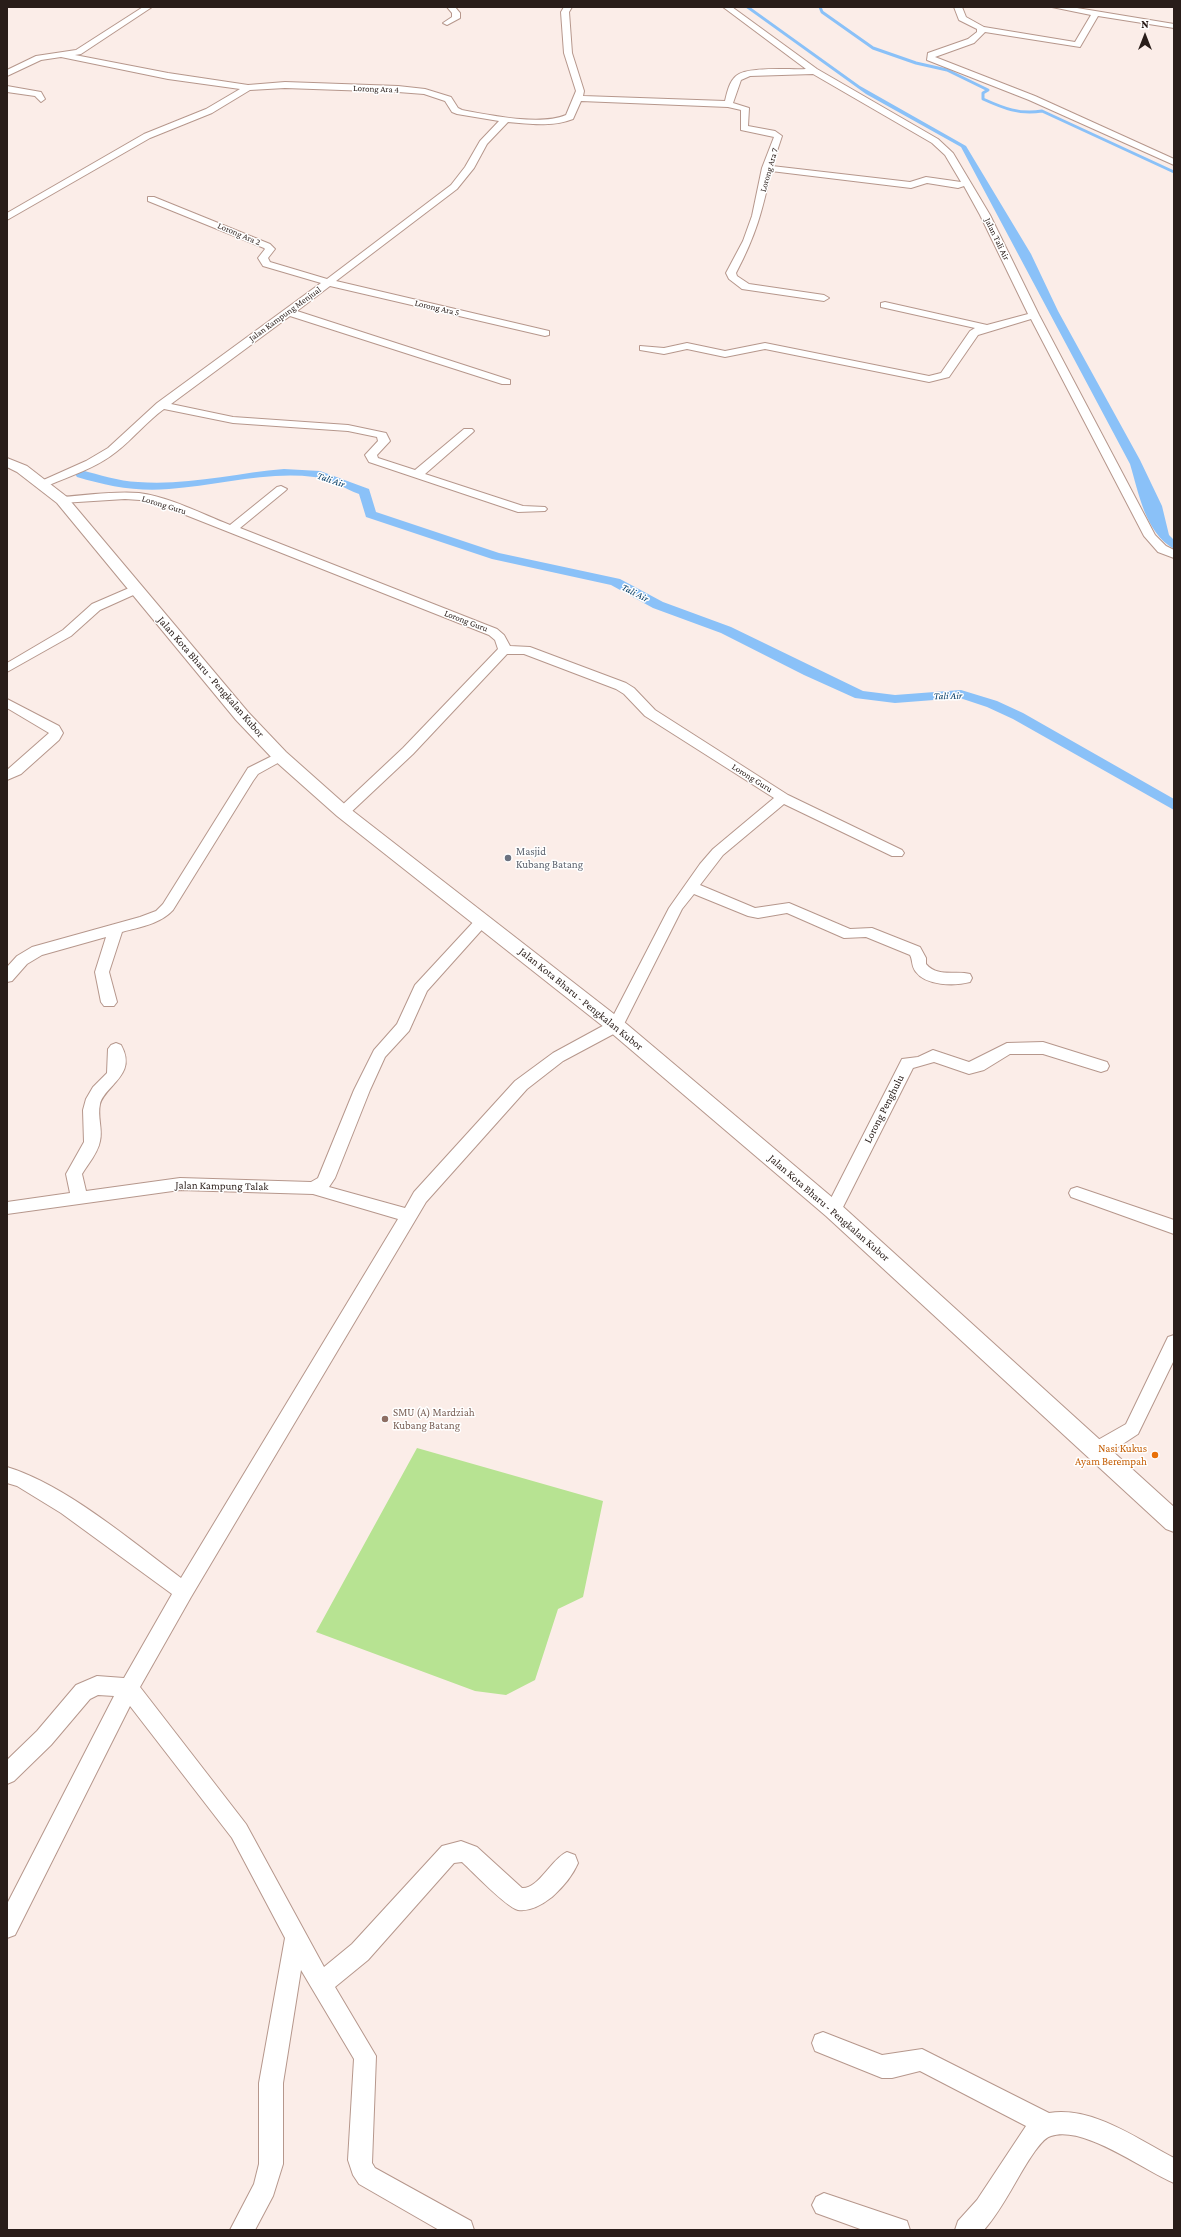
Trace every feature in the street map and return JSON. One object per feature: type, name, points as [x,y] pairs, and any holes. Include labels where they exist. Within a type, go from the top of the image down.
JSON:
[{"type":"main road","name":"Jalan Kota Bharu - Pengkalan Kubor","points":[[7,462],[22,469],[62,500],[242,716],[280,756],[343,812],[616,1026],[833,1210],[1174,1522]]},
{"type":"street","points":[[7,73],[39,58],[78,52],[148,7]]},
{"type":"street","points":[[447,23],[456,18],[456,13],[452,7]]},
{"type":"street","points":[[568,7],[565,12],[568,53],[579,84],[578,98]]},
{"type":"street","name":"Jalan Tali Air","points":[[727,7],[814,71],[942,146],[967,182],[1034,315],[1150,536],[1162,549],[1174,554]]},
{"type":"street","points":[[958,7],[962,18],[982,30],[1077,45],[1096,13]]},
{"type":"street","points":[[1056,7],[1096,13],[1136,16],[1174,26]]},
{"type":"street","points":[[982,30],[982,33],[971,41],[929,57],[1032,98],[1174,162]]},
{"type":"street","name":"Lorong Ara 4","points":[[62,55],[168,76],[248,88],[285,85],[425,92],[448,99],[455,110],[460,112],[506,119],[551,122],[566,120],[578,98]]},
{"type":"street","points":[[728,104],[738,78],[742,75],[757,72],[802,73],[814,71]]},
{"type":"street","points":[[7,217],[147,136],[209,111],[248,88]]},
{"type":"street","points":[[7,89],[38,94],[41,99]]},
{"type":"street","name":"Lorong Ara 7","points":[[578,98],[728,104],[744,108],[744,128],[778,136],[767,168],[757,216],[748,241],[731,273],[732,276],[746,287],[824,298]]},
{"type":"street","name":"Jalan Kampung Menjual","points":[[43,484],[90,463],[112,450],[147,416],[289,312],[454,186],[468,168],[483,143],[506,119]]},
{"type":"street","points":[[767,168],[911,186],[926,180],[958,185],[967,182]]},
{"type":"street","name":"Lorong Ara 2","points":[[151,199],[267,246],[270,249],[263,258],[266,264],[328,282]]},
{"type":"street","name":"Lorong Ara 5","points":[[328,282],[545,333]]},
{"type":"street","points":[[885,304],[987,328]]},
{"type":"street","points":[[289,312],[506,382]]},
{"type":"street","points":[[644,348],[664,350],[687,346],[725,354],[765,346],[929,379],[945,375],[974,334],[987,328],[1034,315]]},
{"type":"street","points":[[161,406],[233,420],[348,428],[382,435],[384,440],[372,452],[371,455],[373,460],[522,510],[541,509]]},
{"type":"street","points":[[417,475],[468,431]]},
{"type":"street","points":[[233,528],[281,489]]},
{"type":"street","name":"Lorong Guru","points":[[62,500],[104,496],[141,497],[172,506],[233,528],[493,632],[500,636],[503,642],[504,650],[526,650],[621,686],[629,691],[650,713],[783,798],[897,853]]},
{"type":"street","points":[[7,668],[66,633],[96,607],[136,589]]},
{"type":"street","points":[[343,812],[408,751],[504,650]]},
{"type":"street","points":[[7,703],[54,730],[56,733],[16,771],[7,776]]},
{"type":"street","points":[[7,977],[22,960],[31,953],[50,946],[151,919],[165,910],[247,779],[253,772],[280,756]]},
{"type":"street","points":[[7,1927],[129,1688],[184,1591],[420,1197],[521,1085],[558,1057],[616,1026],[676,908],[691,887],[718,852],[783,798]]},
{"type":"street","points":[[691,887],[753,913],[761,913],[785,907],[849,934],[867,932],[914,951],[919,958],[919,965],[925,973],[944,978],[965,978]]},
{"type":"street","points":[[314,1188],[324,1182],[327,1178],[362,1090],[379,1054],[406,1025],[420,989],[482,921]]},
{"type":"street","points":[[109,1002],[102,972],[116,929]]},
{"type":"street","name":"Lorong Penghulu","points":[[833,1210],[908,1063],[920,1062],[933,1056],[969,1068],[978,1066],[1007,1049],[1043,1048],[1101,1066]]},
{"type":"street","points":[[79,1198],[74,1174],[91,1144],[93,1132],[90,1116],[93,1099],[101,1088],[112,1079],[116,1072],[118,1064],[116,1049]]},
{"type":"street","name":"Jalan Kampung Talak","points":[[7,1208],[178,1184],[314,1188],[346,1200],[409,1216]]},
{"type":"street","points":[[1077,1193],[1174,1227]]},
{"type":"street","points":[[1096,1451],[1132,1429],[1174,1342]]},
{"type":"street","points":[[7,1475],[23,1480],[68,1507],[184,1591]]},
{"type":"street","points":[[7,1774],[44,1738],[83,1692],[97,1685],[129,1688],[239,1831],[321,1984],[362,2051],[366,2061],[360,2160],[363,2171],[368,2176],[462,2230]]},
{"type":"street","points":[[321,1984],[360,1952],[447,1856],[453,1852],[459,1851],[469,1854],[518,1899],[525,1900],[536,1896],[567,1863]]},
{"type":"street","points":[[242,2230],[265,2188],[271,2164],[271,2083],[296,1935]]},
{"type":"street","points":[[824,2043],[882,2067],[894,2066],[915,2059],[922,2060],[1048,2125]]},
{"type":"street","points":[[967,2230],[980,2218],[1032,2136],[1048,2125],[1067,2122],[1088,2126],[1174,2171]]},
{"type":"street","points":[[824,2206],[898,2230]]},
{"type":"green space","points":[[417,1448],[603,1501],[583,1597],[558,1609],[535,1680],[506,1695],[475,1691],[316,1632]]},
{"type":"water","points":[[745,7],[750,7],[860,86],[966,146],[1031,254],[1058,311],[1140,460],[1162,506],[1169,535],[1174,540],[1174,549],[1164,542],[1150,523],[1140,500],[1130,464],[961,147],[866,94]]},
{"type":"waterway","points":[[820,7],[822,12],[873,48],[916,63],[947,70],[988,90],[983,93],[983,99],[1012,110],[1026,112],[1042,111],[1174,172]]},
{"type":"waterway","name":"Tali Air","points":[[81,474],[110,483],[139,486],[168,486],[255,475],[284,473],[320,474],[365,492],[370,514],[496,556],[615,582],[633,590],[658,605],[726,630],[809,672],[860,695],[895,699],[961,694],[992,704],[1018,716],[1174,805]]},
{"type":"place","name":"Masjid Kubang Batang","points":[[508,858]]},
{"type":"place","name":"SMU (A) Mardziah Kubang Batang","points":[[385,1419]]},
{"type":"place","name":"Nasi Kukus Ayam Berempah","points":[[1155,1455]]}]
